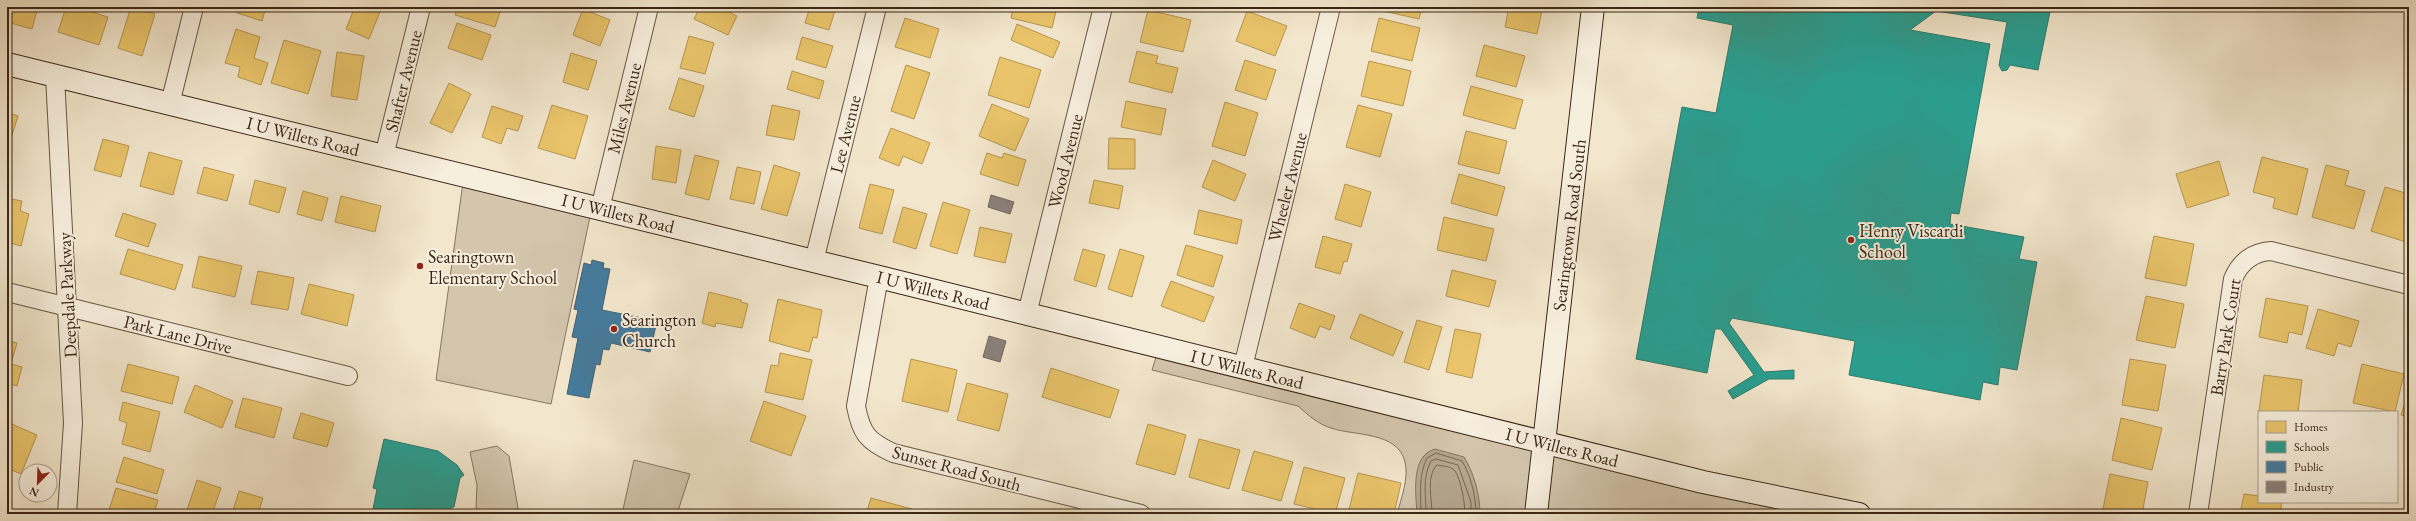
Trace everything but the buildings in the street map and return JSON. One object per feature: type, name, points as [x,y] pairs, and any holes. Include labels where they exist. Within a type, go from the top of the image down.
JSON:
[{"type":"main road","name":"Searingtown Road South","points":[[1536,514],[1593,7]]},
{"type":"main road","name":"I U Willets Road","points":[[7,64],[879,277],[1703,482],[1859,514]]},
{"type":"street","points":[[170,104],[194,7]]},
{"type":"street","name":"Shafter Avenue","points":[[384,156],[421,7]]},
{"type":"street","name":"Miles Avenue","points":[[600,209],[649,7]]},
{"type":"street","name":"Lee Avenue","points":[[814,261],[877,7]]},
{"type":"street","name":"Wood Avenue","points":[[1027,314],[1103,7]]},
{"type":"street","name":"Wheeler Avenue","points":[[1243,367],[1331,7]]},
{"type":"street","name":"Deepdale Parkway","points":[[55,76],[74,423],[67,514]]},
{"type":"street","name":"Barry Park Court","points":[[2198,514],[2233,279],[2237,269],[2247,258],[2262,252],[2271,252],[2409,285]]},
{"type":"street","name":"Sunset Road South","points":[[879,277],[856,406],[859,424],[866,436],[877,446],[893,453],[1141,514]]},
{"type":"street","name":"Park Lane Drive","points":[[7,292],[348,376]]},
{"type":"shaded area","points":[[464,175],[592,207],[551,404],[436,380]]},
{"type":"shaded area","points":[[1158,351],[1835,514],[1397,514],[1404,488],[1406,468],[1401,452],[1394,445],[1374,436],[1326,426],[1313,419],[1298,406],[1152,370]]},
{"type":"shaded area","points":[[497,446],[509,456],[519,514],[488,514],[476,508],[477,485],[470,452]]},
{"type":"shaded area","points":[[634,460],[690,474],[677,514],[622,514]]},
{"type":"water","points":[[1435,449],[1464,457],[1476,484],[1480,514],[1417,514],[1416,477],[1418,467],[1427,453]]},
{"type":"place","name":"Henry Viscardi School","points":[[1851,240]]},
{"type":"place","name":"Searingtown Elementary School","points":[[420,266]]},
{"type":"place","name":"Searington Church","points":[[614,329]]}]
